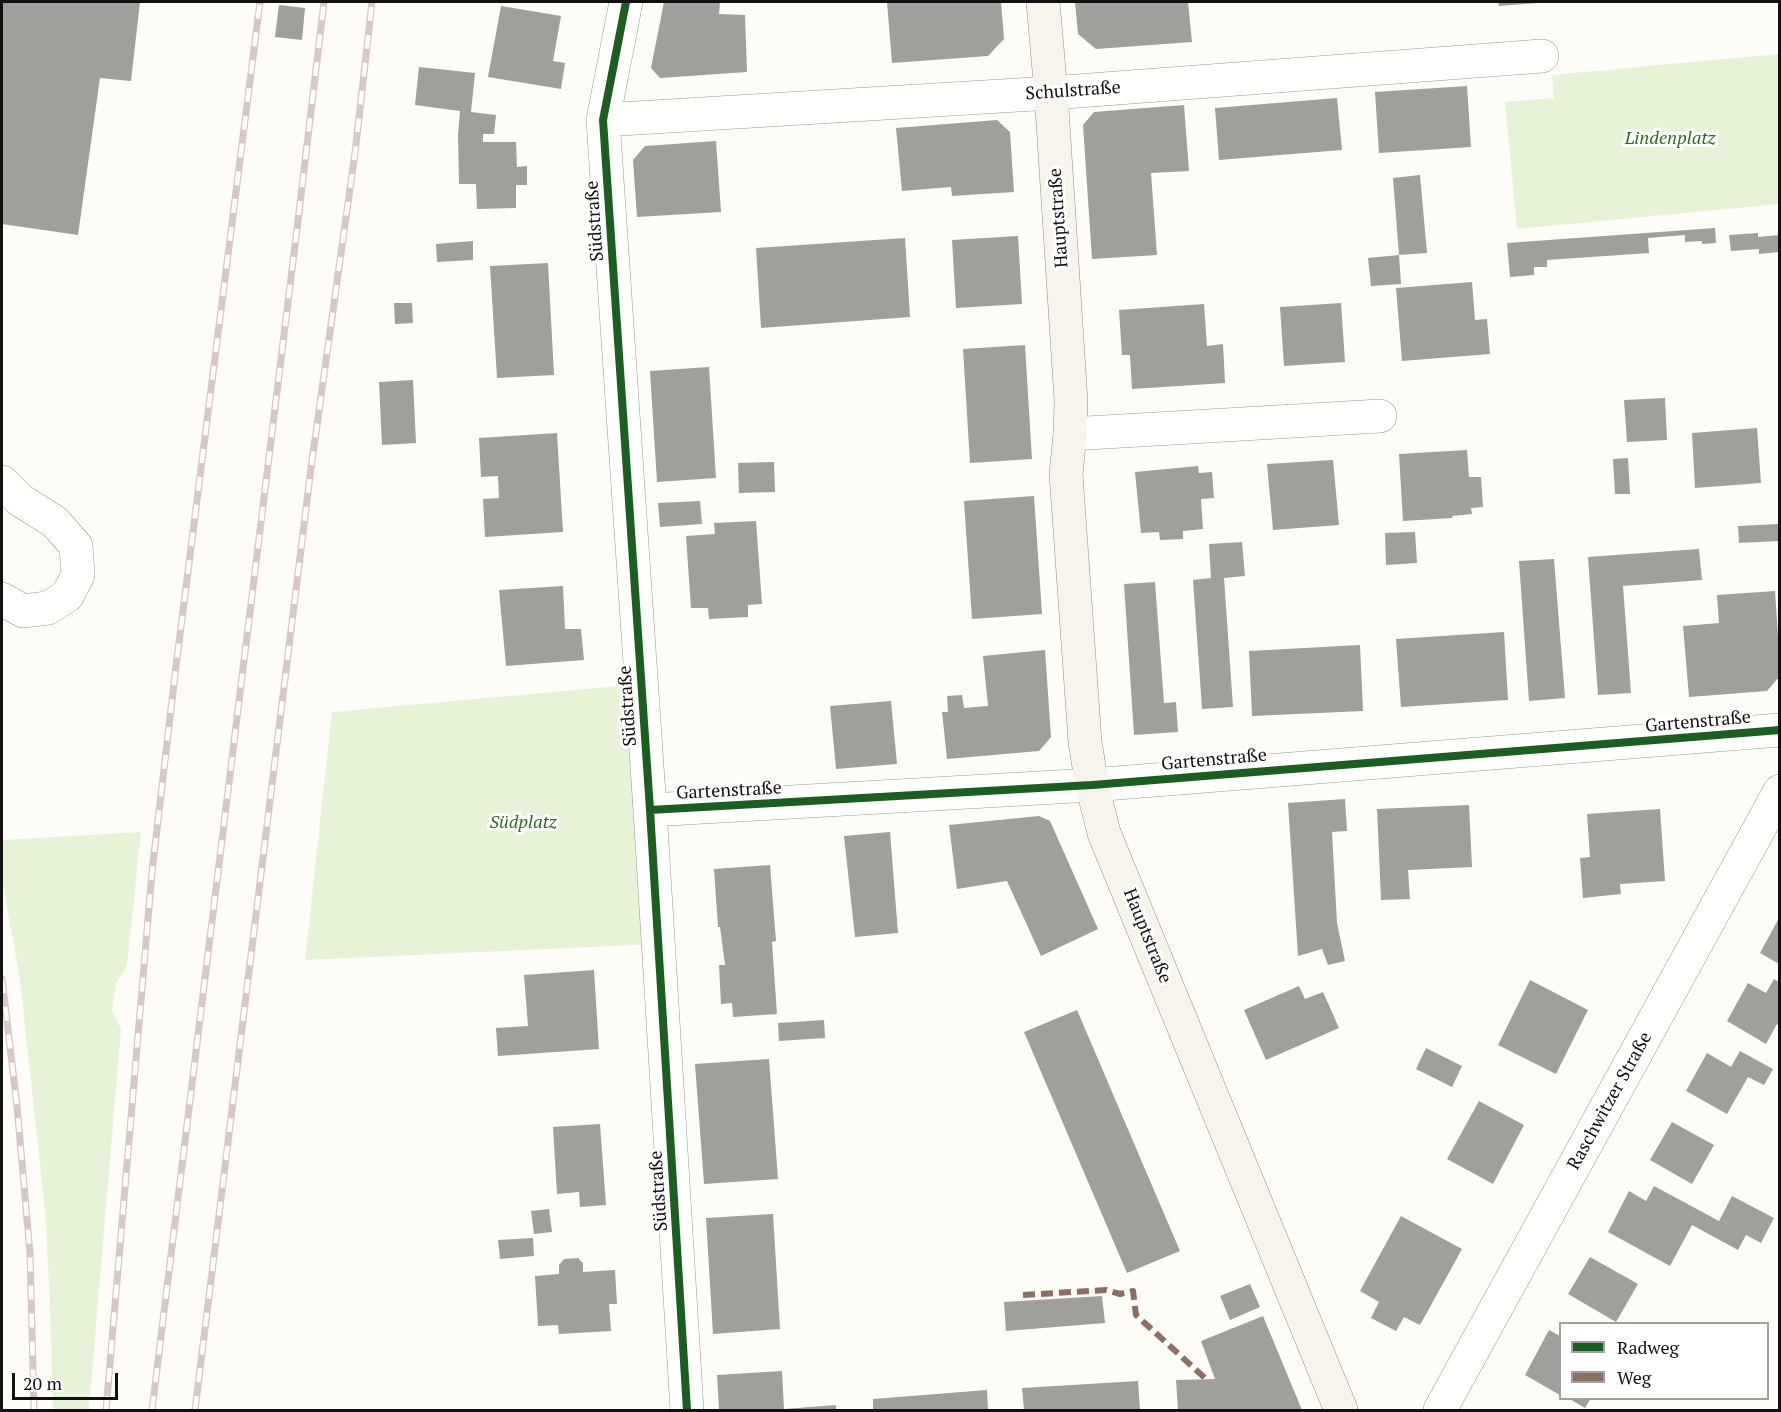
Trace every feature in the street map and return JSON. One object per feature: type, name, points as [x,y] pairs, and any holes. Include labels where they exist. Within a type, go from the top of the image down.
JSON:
[{"type":"main road","name":"Hauptstraße","points":[[1043,2],[1071,401],[1066,474],[1085,742],[1092,785],[1104,833],[1341,1410]]},
{"type":"street","name":"Südstraße","points":[[626,2],[603,120],[650,810],[687,1410]]},
{"type":"street","name":"Schulstraße","points":[[603,120],[1051,93],[1542,56]]},
{"type":"street","points":[[1070,434],[1380,416]]},
{"type":"street","points":[[2,482],[20,500],[55,522],[76,546],[78,575],[67,596],[48,608],[23,611],[2,599]]},
{"type":"street","name":"Gartenstraße","points":[[650,810],[1092,785],[1779,730]]},
{"type":"street","name":"Raschwitzer Straße","points":[[1440,1410],[1779,791]]},
{"type":"green space","name":"Lindenplatz","points":[[1779,54],[1779,204],[1517,229],[1505,102],[1554,98],[1552,75]]},
{"type":"green space","name":"Südplatz","points":[[641,684],[658,944],[305,960],[332,712]]},
{"type":"green space","points":[[141,832],[127,966],[116,983],[112,1011],[121,1029],[89,1410],[53,1410],[45,1211],[20,980],[2,879],[2,840]]},
{"type":"building","points":[[2,2],[140,2],[131,81],[100,78],[78,235],[2,224]]},
{"type":"building","points":[[664,2],[720,2],[719,14],[745,15],[747,72],[660,78],[651,68]]},
{"type":"building","points":[[887,2],[1001,2],[1004,39],[988,56],[892,63]]},
{"type":"building","points":[[1075,2],[1188,2],[1192,42],[1096,49],[1078,34]]},
{"type":"building","points":[[1498,2],[1537,2],[1537,3],[1499,6]]},
{"type":"building","points":[[279,5],[305,8],[302,40],[275,37]]},
{"type":"building","points":[[501,6],[561,16],[553,61],[565,63],[561,89],[488,77]]},
{"type":"building","points":[[419,67],[475,73],[471,112],[496,115],[494,134],[483,134],[483,142],[516,142],[517,167],[527,166],[527,185],[516,185],[516,208],[477,209],[476,184],[459,184],[460,111],[415,105]]},
{"type":"building","points":[[1467,86],[1471,147],[1379,153],[1375,92]]},
{"type":"building","points":[[1337,98],[1342,150],[1219,160],[1215,108]]},
{"type":"building","points":[[1184,105],[1189,171],[1151,173],[1157,255],[1092,259],[1083,125],[1094,112]]},
{"type":"building","points":[[997,120],[1010,132],[1014,192],[952,196],[951,187],[902,191],[896,128]]},
{"type":"building","points":[[716,141],[721,212],[637,217],[633,160],[645,146]]},
{"type":"building","points":[[1420,175],[1427,253],[1399,255],[1393,178]]},
{"type":"building","points":[[1715,228],[1716,243],[1685,242],[1685,235],[1648,238],[1649,253],[1547,260],[1547,267],[1534,267],[1534,275],[1510,277],[1507,243]]},
{"type":"building","points":[[1758,233],[1758,237],[1779,235],[1779,252],[1759,254],[1759,249],[1731,251],[1729,235]]},
{"type":"building","points":[[1018,236],[1022,304],[956,308],[952,240]]},
{"type":"building","points":[[905,238],[910,317],[761,328],[756,248]]},
{"type":"building","points":[[473,241],[473,260],[437,262],[436,244]]},
{"type":"building","points":[[1399,255],[1401,284],[1371,286],[1368,258]]},
{"type":"building","points":[[548,263],[554,375],[497,378],[490,266]]},
{"type":"building","points":[[1472,282],[1475,320],[1487,319],[1490,354],[1402,361],[1396,288]]},
{"type":"building","points":[[394,303],[412,303],[413,323],[395,324]]},
{"type":"building","points":[[1341,303],[1345,362],[1284,366],[1280,307]]},
{"type":"building","points":[[1204,304],[1207,346],[1223,344],[1225,383],[1132,389],[1130,355],[1122,355],[1119,310]]},
{"type":"building","points":[[1025,345],[1032,459],[970,463],[963,349]]},
{"type":"building","points":[[709,367],[716,478],[657,482],[650,371]]},
{"type":"building","points":[[413,380],[416,443],[382,445],[379,382]]},
{"type":"building","points":[[1665,398],[1667,440],[1627,442],[1624,400]]},
{"type":"building","points":[[1757,428],[1761,483],[1695,488],[1692,433]]},
{"type":"building","points":[[557,433],[563,532],[485,537],[483,499],[499,498],[498,476],[481,477],[479,438]]},
{"type":"building","points":[[1467,450],[1469,477],[1481,477],[1483,507],[1471,508],[1472,514],[1452,516],[1453,518],[1403,521],[1399,454]]},
{"type":"building","points":[[1628,458],[1630,494],[1615,494],[1613,459]]},
{"type":"building","points":[[1333,460],[1339,525],[1273,530],[1267,464]]},
{"type":"building","points":[[774,462],[775,492],[739,493],[738,463]]},
{"type":"building","points":[[1198,466],[1199,473],[1212,472],[1214,498],[1201,499],[1203,529],[1183,531],[1183,539],[1160,540],[1159,532],[1141,533],[1135,472]]},
{"type":"building","points":[[1034,496],[1042,614],[972,619],[964,501]]},
{"type":"building","points":[[700,501],[702,524],[660,527],[658,503]]},
{"type":"building","points":[[756,521],[762,604],[748,605],[748,617],[709,619],[708,608],[691,608],[686,536],[715,534],[714,523]]},
{"type":"building","points":[[1779,524],[1779,541],[1739,543],[1738,526]]},
{"type":"building","points":[[1415,532],[1417,563],[1386,565],[1385,533]]},
{"type":"building","points":[[1242,542],[1245,576],[1224,578],[1233,707],[1202,709],[1193,580],[1211,578],[1209,544]]},
{"type":"building","points":[[1699,549],[1702,580],[1623,586],[1631,693],[1598,695],[1588,557]]},
{"type":"building","points":[[1554,559],[1565,698],[1529,701],[1519,561]]},
{"type":"building","points":[[1155,582],[1164,703],[1176,702],[1178,732],[1134,735],[1124,584]]},
{"type":"building","points":[[563,586],[565,629],[581,629],[584,660],[506,666],[499,590]]},
{"type":"building","points":[[1775,591],[1779,677],[1767,691],[1689,697],[1683,626],[1719,623],[1717,595]]},
{"type":"building","points":[[1504,632],[1508,700],[1401,707],[1396,639]]},
{"type":"building","points":[[1360,645],[1363,711],[1252,716],[1249,651]]},
{"type":"building","points":[[1045,650],[1051,737],[1039,751],[947,759],[942,712],[948,712],[947,696],[962,695],[964,708],[988,706],[983,656]]},
{"type":"building","points":[[891,701],[897,764],[836,769],[830,706]]},
{"type":"building","points":[[1345,799],[1347,831],[1332,832],[1337,923],[1345,961],[1328,965],[1322,949],[1298,956],[1288,803]]},
{"type":"building","points":[[1469,805],[1472,867],[1408,870],[1410,899],[1381,900],[1377,809]]},
{"type":"building","points":[[1660,809],[1665,881],[1620,884],[1621,894],[1583,898],[1580,858],[1590,857],[1587,814]]},
{"type":"building","points":[[1039,816],[1050,821],[1098,929],[1041,956],[1007,881],[957,889],[949,825]]},
{"type":"building","points":[[890,832],[898,933],[855,937],[844,836]]},
{"type":"building","points":[[770,865],[776,941],[772,942],[777,1014],[733,1017],[732,1003],[721,1004],[719,965],[725,965],[720,927],[718,927],[714,869]]},
{"type":"building","points":[[1779,918],[1779,964],[1760,953]]},
{"type":"building","points":[[594,970],[599,1049],[498,1056],[496,1028],[528,1026],[524,975]]},
{"type":"building","points":[[1774,979],[1779,982],[1779,1025],[1777,1024],[1766,1044],[1727,1021],[1748,983],[1766,993]]},
{"type":"building","points":[[1530,980],[1588,1010],[1556,1074],[1498,1045]]},
{"type":"building","points":[[1299,986],[1305,999],[1323,992],[1339,1028],[1266,1060],[1244,1010]]},
{"type":"building","points":[[1077,1010],[1180,1251],[1127,1273],[1024,1032]]},
{"type":"building","points":[[824,1020],[825,1038],[779,1041],[778,1023]]},
{"type":"building","points":[[1426,1048],[1462,1066],[1452,1087],[1416,1069]]},
{"type":"building","points":[[1740,1051],[1773,1069],[1764,1085],[1748,1077],[1727,1114],[1686,1091],[1707,1053],[1731,1067]]},
{"type":"building","points":[[769,1059],[778,1179],[704,1184],[695,1064]]},
{"type":"building","points":[[1479,1101],[1524,1125],[1493,1184],[1447,1159]]},
{"type":"building","points":[[1672,1122],[1714,1145],[1692,1184],[1650,1160]]},
{"type":"building","points":[[600,1124],[606,1205],[580,1207],[579,1192],[557,1194],[553,1127]]},
{"type":"building","points":[[1654,1186],[1719,1221],[1732,1196],[1774,1218],[1761,1243],[1746,1235],[1738,1250],[1692,1225],[1670,1266],[1608,1232],[1629,1191],[1646,1201]]},
{"type":"building","points":[[549,1209],[552,1232],[534,1234],[531,1211]]},
{"type":"building","points":[[773,1214],[780,1329],[713,1334],[706,1218]]},
{"type":"building","points":[[1401,1216],[1462,1249],[1420,1325],[1404,1317],[1396,1331],[1371,1318],[1379,1302],[1360,1291]]},
{"type":"building","points":[[533,1238],[534,1256],[500,1259],[498,1240]]},
{"type":"building","points":[[1590,1257],[1638,1284],[1616,1322],[1568,1294]]},
{"type":"building","points":[[578,1258],[583,1263],[583,1272],[615,1270],[617,1304],[609,1304],[611,1331],[559,1334],[558,1325],[538,1326],[535,1276],[559,1274],[559,1265],[564,1259]]},
{"type":"building","points":[[1250,1284],[1260,1307],[1230,1320],[1220,1296]]},
{"type":"building","points":[[1102,1296],[1105,1323],[1006,1331],[1004,1302]]},
{"type":"building","points":[[1263,1316],[1302,1410],[1178,1410],[1176,1380],[1215,1379],[1201,1341]]},
{"type":"building","points":[[1549,1330],[1559,1335],[1559,1394],[1525,1375]]},
{"type":"building","points":[[782,1371],[784,1409],[836,1405],[836,1410],[719,1410],[717,1375]]},
{"type":"building","points":[[1138,1381],[1140,1410],[1024,1410],[1022,1388]]},
{"type":"building","points":[[987,1390],[988,1410],[873,1410],[873,1399]]},
{"type":"building","points":[[1571,1400],[1590,1400],[1585,1408]]},
{"type":"railway","points":[[106,1410],[152,872],[260,2]]},
{"type":"railway","points":[[152,1410],[324,2]]},
{"type":"railway","points":[[195,1410],[311,468],[355,153],[372,2]]},
{"type":"railway","points":[[2,979],[17,1106],[30,1253],[34,1410]]},
{"type":"marked path","points":[[1023,1295],[1106,1290],[1120,1294],[1133,1291],[1136,1315],[1206,1379]]},
{"type":"cycle path","points":[[626,2],[603,120],[650,810],[687,1410]]},
{"type":"cycle path","points":[[650,810],[1092,785],[1780,730]]}]
